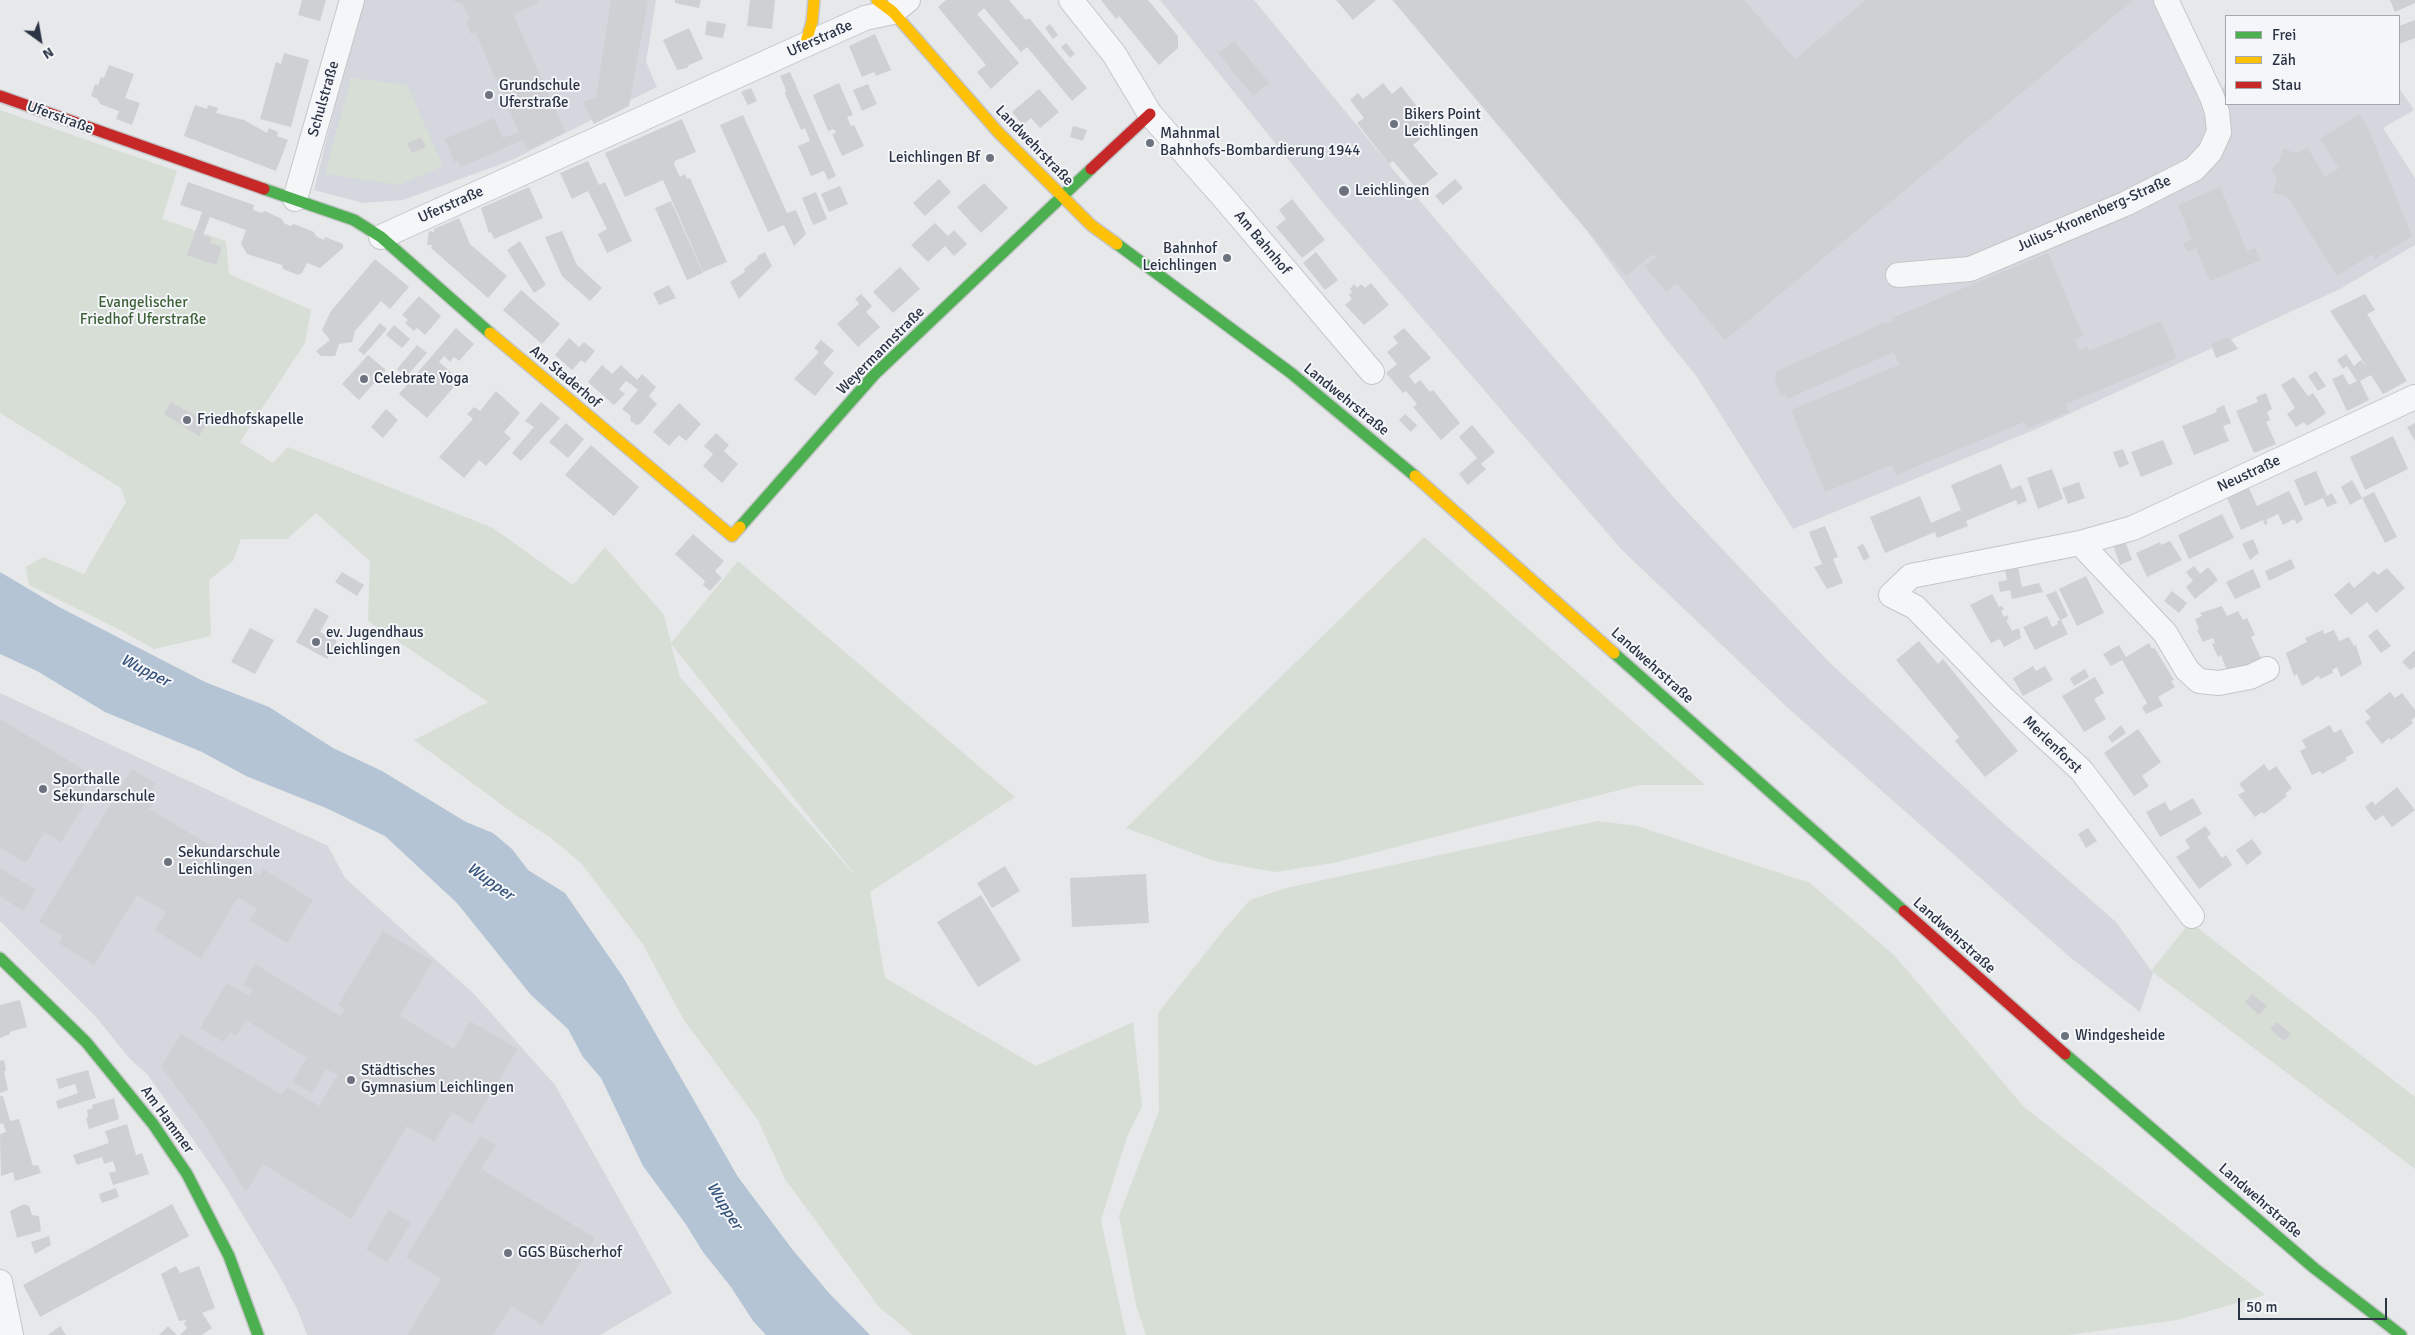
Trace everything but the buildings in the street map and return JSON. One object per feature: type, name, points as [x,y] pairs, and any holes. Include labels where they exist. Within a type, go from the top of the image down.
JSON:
[{"type":"main road","points":[[805,45],[812,22],[814,0]]},
{"type":"main road","name":"Landwehrstraße","points":[[893,4],[998,132],[1091,225],[1291,374],[1410,472],[2056,1047],[2314,1268],[2401,1335]]},
{"type":"main road","name":"Uferstraße","points":[[0,96],[189,164],[354,220],[381,237]]},
{"type":"main road","points":[[1062,197],[1150,114]]},
{"type":"main road","name":"Weyermannstraße","points":[[732,536],[874,375],[1062,197]]},
{"type":"main road","name":"Am Staderhof","points":[[381,237],[506,347],[732,536]]},
{"type":"main road","name":"Am Hammer","points":[[0,958],[86,1042],[153,1124],[187,1174],[229,1256],[258,1335]]},
{"type":"street","name":"Schulstraße","points":[[295,199],[352,0]]},
{"type":"street","name":"Am Bahnhof","points":[[1071,0],[1114,54],[1150,114],[1372,372]]},
{"type":"street","name":"Julius-Kronenberg-Straße","points":[[1898,275],[1970,268],[2125,204],[2194,169],[2210,152],[2219,132],[2217,112],[2212,97],[2166,0]]},
{"type":"street","name":"Uferstraße","points":[[381,237],[893,4]]},
{"type":"street","name":"Neustraße","points":[[1891,595],[1911,576],[2080,543],[2133,528],[2415,397]]},
{"type":"street","points":[[2080,543],[2165,633],[2187,670],[2199,681],[2219,683],[2250,677],[2267,669]]},
{"type":"street","name":"Merlenforst","points":[[1891,595],[1915,606],[2004,699],[2081,770],[2192,916]]},
{"type":"street","points":[[0,1282],[11,1335]]},
{"type":"shaded area","name":"Grundschule Uferstraße","points":[[361,0],[656,0],[646,62],[657,87],[512,160],[403,200],[363,203],[314,190]]},
{"type":"shaded area","points":[[1160,0],[1254,0],[1396,173],[1675,499],[1829,662],[1999,819],[2116,922],[2153,973],[2140,1012],[2071,958],[1788,708],[1621,549],[1328,209]]},
{"type":"shaded area","points":[[1392,0],[2155,0],[2188,67],[2207,123],[2225,84],[2225,105],[2400,105],[2400,89],[2414,110],[2383,128],[2415,178],[2415,245],[2340,289],[2041,427],[1793,529],[1697,377],[1664,336],[1587,231]]},
{"type":"shaded area","points":[[0,693],[328,846],[345,878],[474,994],[555,1085],[672,1293],[600,1335],[307,1335],[297,1309],[278,1273],[224,1184],[148,1075],[130,1059],[96,1017],[0,921]]},
{"type":"green space","points":[[351,78],[407,85],[443,166],[399,185],[325,174]]},
{"type":"green space","name":"Evangelischer Friedhof Uferstraße","points":[[0,110],[177,171],[162,219],[226,241],[229,274],[311,310],[305,343],[240,442],[273,463],[288,447],[493,528],[573,585],[605,547],[664,615],[671,643],[738,561],[1015,797],[870,892],[885,978],[1036,1066],[1133,1022],[1142,1106],[1127,1137],[1101,1220],[1126,1335],[913,1335],[879,1307],[785,1179],[758,1120],[684,1020],[642,943],[581,863],[551,838],[517,816],[414,740],[488,702],[368,621],[370,561],[316,513],[287,539],[241,539],[233,561],[209,580],[211,636],[154,649],[29,585],[26,567],[43,557],[84,574],[126,502],[121,488],[0,413]],"holes":[[[672,645],[860,881],[680,677]]]},
{"type":"green space","points":[[1424,537],[1705,785],[1639,785],[1333,863],[1276,872],[1214,861],[1126,828]]},
{"type":"green space","points":[[1598,821],[1637,826],[1810,883],[1894,955],[2025,1108],[2265,1295],[2177,1320],[2068,1335],[1146,1335],[1136,1305],[1119,1216],[1159,1111],[1158,1013],[1226,927],[1250,900],[1286,888]]},
{"type":"green space","points":[[2190,922],[2415,1097],[2415,1169],[2151,971]]},
{"type":"water","name":"Wupper","points":[[0,572],[59,607],[205,682],[269,707],[333,748],[382,771],[466,822],[493,833],[512,849],[528,870],[565,893],[623,977],[738,1177],[792,1249],[829,1293],[870,1335],[766,1335],[753,1321],[731,1287],[703,1252],[685,1223],[643,1166],[601,1078],[583,1057],[568,1029],[531,995],[457,903],[385,836],[326,808],[246,776],[202,752],[105,712],[37,671],[0,654]]},
{"type":"traffic: fast","points":[[740,527],[874,375],[1091,169]]},
{"type":"traffic: fast","points":[[264,189],[354,220],[381,237],[490,333]]},
{"type":"traffic: fast","points":[[1117,244],[1291,373],[1415,476]]},
{"type":"traffic: fast","points":[[1614,653],[1904,911]]},
{"type":"traffic: fast","points":[[0,958],[86,1042],[153,1124],[187,1174],[229,1256],[258,1335]]},
{"type":"traffic: fast","points":[[2065,1054],[2314,1268],[2401,1335]]},
{"type":"traffic: slow","points":[[805,45],[812,22],[814,0]]},
{"type":"traffic: slow","points":[[877,0],[893,12],[998,132],[1091,225],[1117,244]]},
{"type":"traffic: slow","points":[[490,333],[732,536],[740,527]]},
{"type":"traffic: slow","points":[[1415,476],[1614,653]]},
{"type":"traffic: jam","points":[[0,96],[264,189]]},
{"type":"traffic: jam","points":[[1091,169],[1150,114]]},
{"type":"traffic: jam","points":[[1904,911],[2065,1054]]},
{"type":"place","name":"Grundschule Uferstraße","points":[[489,95]]},
{"type":"place","name":"Bikers Point Leichlingen","points":[[1394,124]]},
{"type":"place","name":"Mahnmal Bahnhofs-Bombardierung 1944","points":[[1150,143]]},
{"type":"place","name":"Leichlingen Bf","points":[[990,158]]},
{"type":"place","name":"Leichlingen","points":[[1344,191]]},
{"type":"place","name":"Bahnhof Leichlingen","points":[[1227,258]]},
{"type":"place","name":"Celebrate Yoga","points":[[364,379]]},
{"type":"place","name":"Friedhofskapelle","points":[[187,420]]},
{"type":"place","name":"ev. Jugendhaus Leichlingen","points":[[316,642]]},
{"type":"place","name":"Sporthalle Sekundarschule","points":[[43,789]]},
{"type":"place","name":"Sekundarschule Leichlingen","points":[[168,862]]},
{"type":"place","name":"Windgesheide","points":[[2065,1036]]},
{"type":"place","name":"Städtisches Gymnasium Leichlingen","points":[[351,1080]]},
{"type":"place","name":"GGS Büscherhof","points":[[508,1253]]}]
